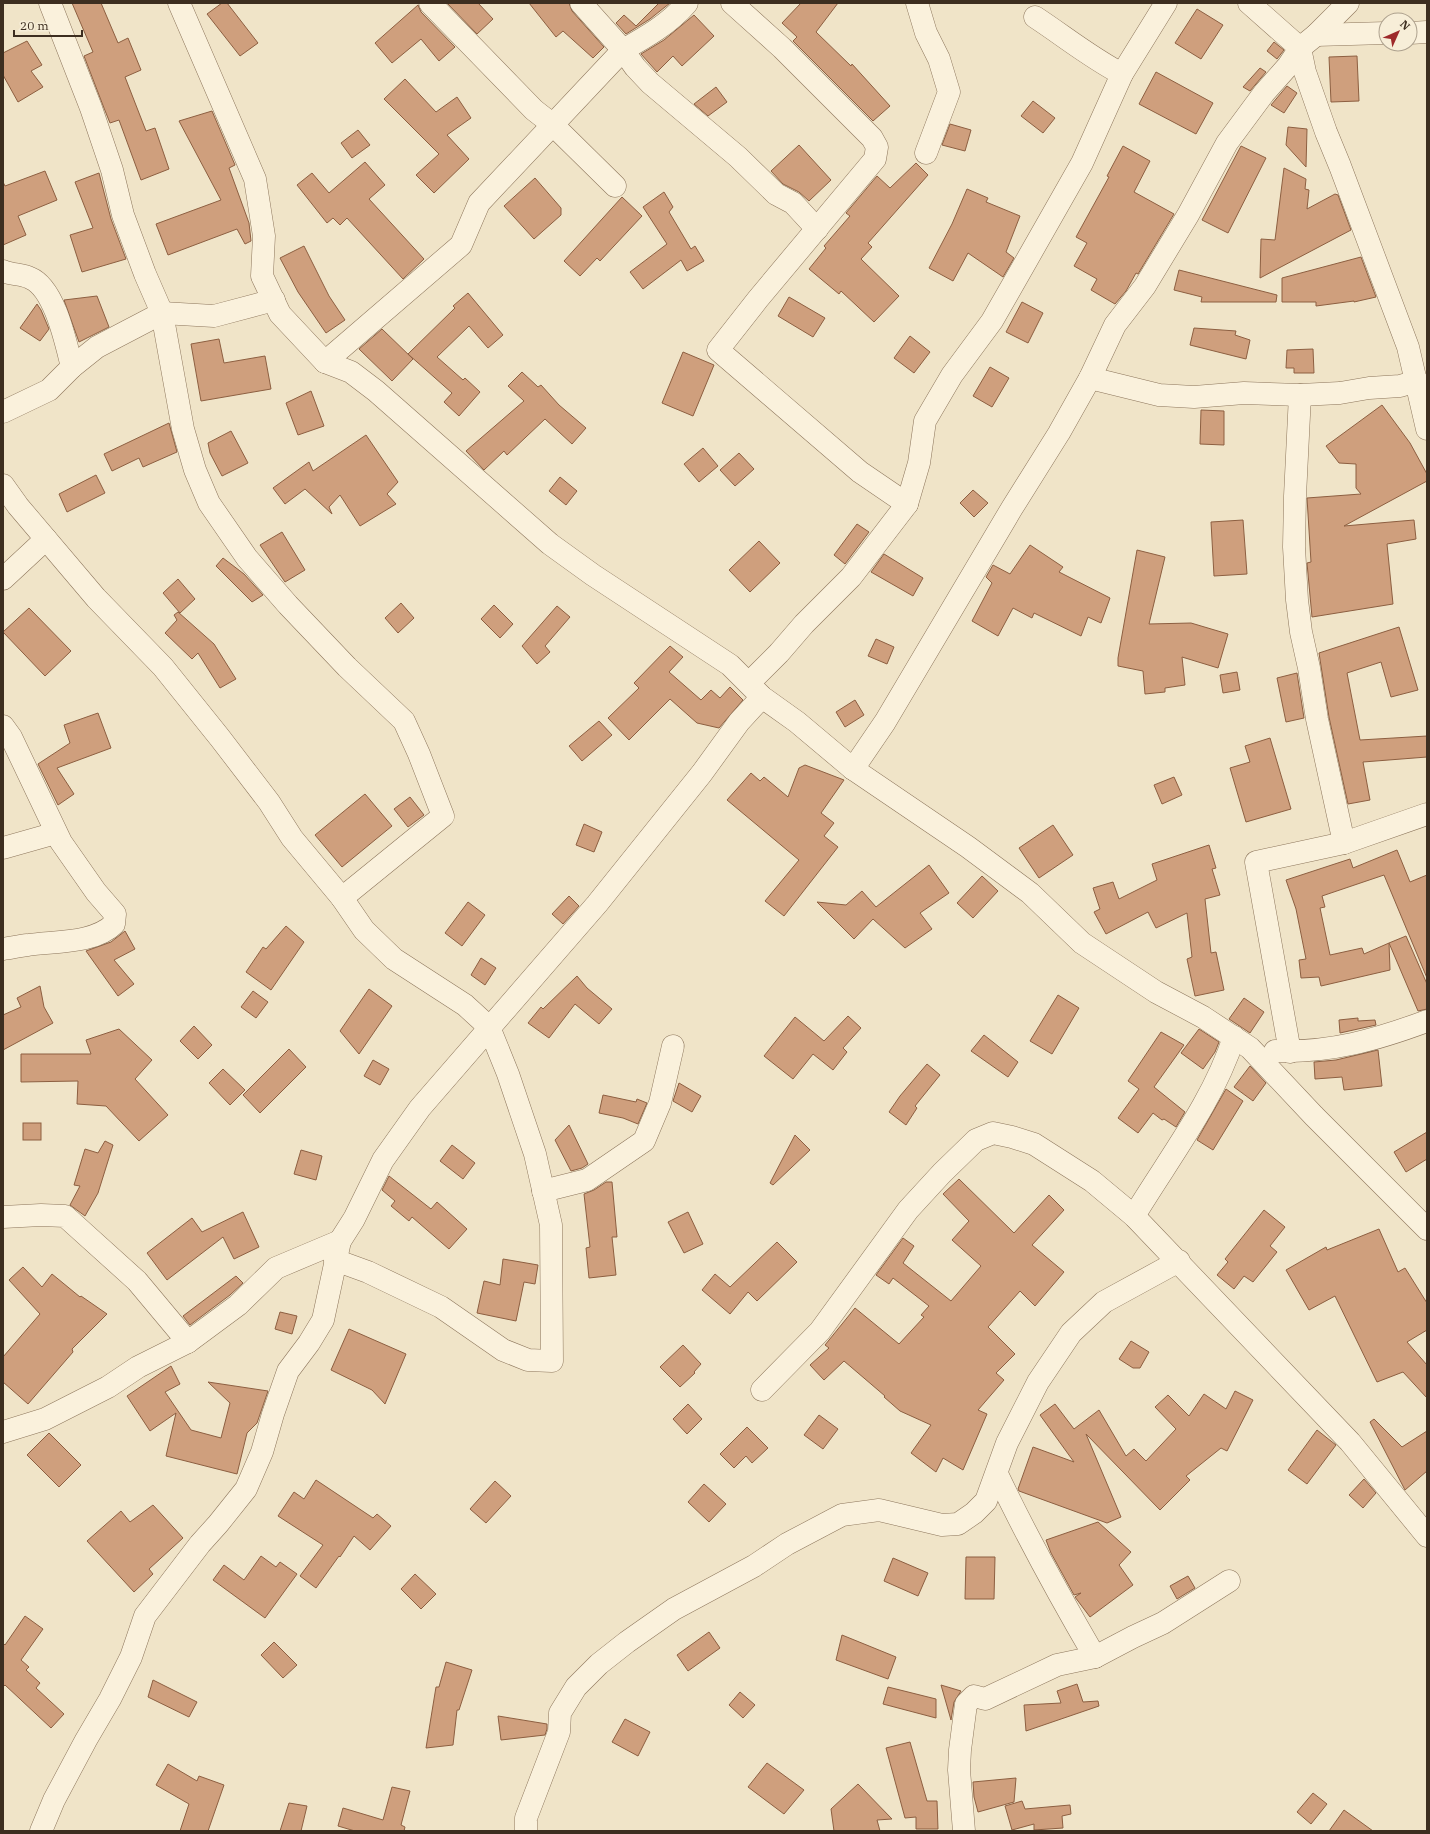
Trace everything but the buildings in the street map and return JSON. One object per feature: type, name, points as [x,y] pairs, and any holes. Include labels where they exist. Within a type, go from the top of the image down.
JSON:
[{"type":"street","points":[[50,3],[91,108],[112,170],[122,215],[144,274],[162,313],[183,429],[195,470],[209,503],[247,558],[288,605],[347,667],[404,721],[444,816],[342,898]]},
{"type":"street","points":[[179,3],[255,179],[264,236],[262,276],[280,314],[325,362],[351,372],[376,391],[550,544],[593,575],[730,665],[755,690],[797,722],[853,769],[974,851],[1030,893],[1082,943],[1156,992],[1203,1017],[1242,1042],[1427,1228]]},
{"type":"street","points":[[430,3],[534,110],[552,124],[615,186]]},
{"type":"street","points":[[581,3],[623,50],[650,84],[738,157],[776,194],[793,203],[817,229]]},
{"type":"street","points":[[325,362],[462,245],[479,203],[552,124],[623,50],[666,23],[687,3]]},
{"type":"street","points":[[732,3],[782,48],[847,112],[872,138],[877,147],[875,159],[718,350],[860,472],[907,504]]},
{"type":"street","points":[[917,3],[926,33],[939,59],[949,92],[926,153]]},
{"type":"street","points":[[41,1831],[54,1800],[110,1699],[131,1656],[144,1616],[200,1544],[246,1489],[262,1452],[288,1371],[309,1343],[323,1320],[337,1251],[383,1160],[397,1138],[420,1108],[626,870],[679,800],[702,773],[739,722],[755,690],[779,653],[804,624],[851,577],[907,504],[919,463],[925,421],[952,375],[992,321],[1082,163],[1122,74],[1166,3]]},
{"type":"street","points":[[1249,3],[1308,41],[1378,34]]},
{"type":"street","points":[[853,769],[885,722],[1012,508],[1060,433],[1090,378],[1115,325],[1145,286],[1188,215],[1227,143],[1308,41],[1348,3]]},
{"type":"street","points":[[1035,17],[1084,49],[1101,63],[1122,74]]},
{"type":"street","points":[[1308,41],[1305,72],[1315,104],[1398,316],[1417,381],[1427,429]]},
{"type":"street","points":[[3,271],[31,278],[43,289],[59,318],[72,367]]},
{"type":"street","points":[[3,412],[50,390],[72,367],[97,347],[162,313],[214,316],[274,300]]},
{"type":"street","points":[[1090,378],[1159,395],[1194,397],[1244,393],[1300,395],[1340,393],[1369,388],[1400,386],[1417,381]]},
{"type":"street","points":[[1300,395],[1294,547],[1297,600],[1301,632],[1309,668],[1317,719],[1344,843]]},
{"type":"street","points":[[3,485],[96,598],[163,668],[268,802],[292,838],[342,898],[364,930],[394,959],[465,1005],[489,1027],[508,1074],[535,1154],[551,1225],[552,1361],[528,1360],[503,1350],[441,1307],[368,1272],[337,1251],[276,1268],[238,1305],[188,1342],[138,1367],[108,1387],[45,1419],[3,1432]]},
{"type":"street","points":[[3,579],[46,539]]},
{"type":"street","points":[[3,726],[11,737],[56,833],[83,875],[115,914],[114,924],[108,930],[70,942],[28,945],[3,949]]},
{"type":"street","points":[[1290,1052],[1256,862],[1344,843],[1427,814]]},
{"type":"street","points":[[3,848],[56,833]]},
{"type":"street","points":[[1242,1042],[1290,1052],[1323,1050],[1388,1036],[1427,1021]]},
{"type":"street","points":[[1134,1216],[1201,1108],[1227,1059],[1242,1042]]},
{"type":"street","points":[[543,1191],[587,1180],[644,1142],[660,1103],[673,1046]]},
{"type":"street","points":[[762,1390],[820,1331],[908,1210],[942,1172],[976,1140],[994,1133],[1034,1144],[1092,1181],[1134,1216],[1350,1442],[1427,1536]]},
{"type":"street","points":[[3,1216],[65,1216],[137,1281],[188,1342]]},
{"type":"street","points":[[526,1831],[526,1818],[559,1732],[560,1713],[576,1687],[599,1664],[674,1609],[754,1566],[787,1544],[842,1515],[879,1510],[942,1525],[958,1524],[974,1513],[986,1501],[1019,1416],[1038,1382],[1071,1333],[1104,1302],[1179,1262]]},
{"type":"street","points":[[997,1474],[1019,1521],[1058,1594],[1095,1657]]},
{"type":"street","points":[[964,1831],[958,1770],[962,1723],[966,1704],[974,1696],[985,1699],[1057,1666],[1095,1657],[1163,1623],[1229,1582]]}]
